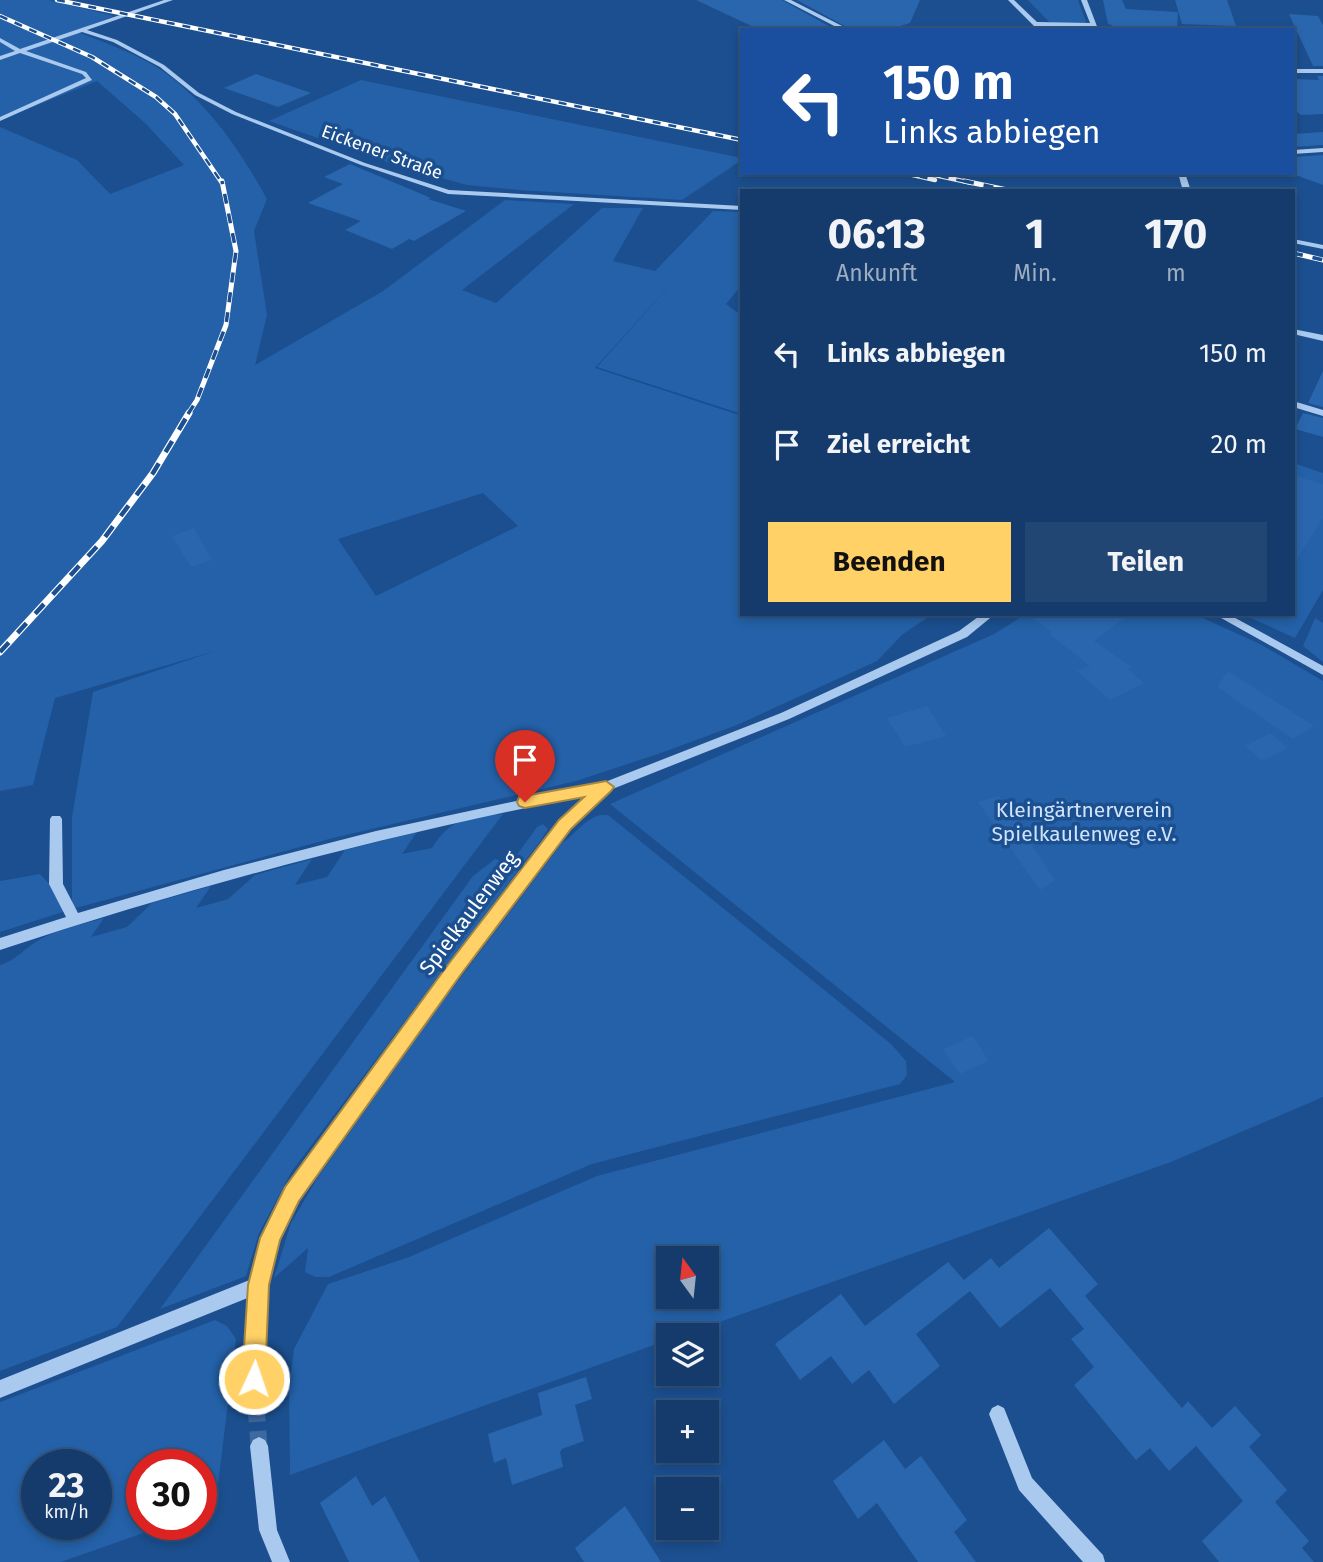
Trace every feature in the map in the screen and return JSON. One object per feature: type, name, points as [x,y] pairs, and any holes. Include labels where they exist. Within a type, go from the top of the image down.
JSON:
[{"type":"street","points":[[0,58],[170,0]]},
{"type":"street","points":[[787,0],[843,28]]},
{"type":"street","points":[[1011,0],[1039,28]]},
{"type":"street","points":[[1036,24],[1094,28],[1084,0]]},
{"type":"street","name":"Eickener Straße","points":[[81,30],[115,41],[162,66],[197,94],[234,113],[363,164],[448,192],[740,208]]},
{"type":"street","points":[[0,40],[19,51],[84,73],[90,79],[0,119]]},
{"type":"street","points":[[1295,71],[1323,71]]},
{"type":"street","points":[[1295,152],[1323,150]]},
{"type":"street","points":[[1295,242],[1323,247]]},
{"type":"street","points":[[1295,331],[1323,338]]},
{"type":"street","points":[[1295,405],[1323,413]]},
{"type":"street","name":"Spielkaulenweg","points":[[254,1379],[259,1285],[270,1238],[281,1212],[303,1175],[456,967],[565,825],[606,787],[785,716],[963,634],[987,616]]},
{"type":"street","points":[[1223,616],[1323,671]]},
{"type":"street","points":[[0,944],[74,918],[282,860],[459,815],[606,787]]},
{"type":"street","points":[[56,820],[56,884],[74,918]]},
{"type":"street","points":[[0,1389],[259,1285]]},
{"type":"street","points":[[998,1414],[1025,1484],[1096,1562]]},
{"type":"street","points":[[259,1446],[268,1530],[281,1562]]},
{"type":"green space","points":[[0,0],[49,0],[114,16],[75,31],[146,61],[167,74],[198,101],[224,131],[267,199],[254,231],[267,315],[255,365],[383,291],[505,200],[574,204],[462,290],[496,303],[602,208],[643,208],[613,261],[655,271],[713,211],[740,212],[740,287],[726,304],[740,314],[740,413],[597,367],[678,276],[595,368],[740,415],[740,616],[930,616],[903,634],[877,661],[737,725],[658,754],[576,781],[333,838],[72,909],[0,932],[0,881],[40,874],[72,908],[72,817],[93,692],[215,651],[55,698],[33,785],[0,791],[0,127],[77,160],[110,194],[184,165],[145,123],[97,81],[0,120]],"holes":[[[483,493],[518,526],[376,596],[338,539]]]},
{"type":"green space","points":[[1028,0],[1078,0],[1088,28],[1055,28]]},
{"type":"green space","points":[[361,80],[740,158],[740,161],[682,200],[519,190],[467,185],[392,164],[269,121]]},
{"type":"green space","points":[[1295,464],[1323,473],[1323,590],[1295,638],[1246,616],[1295,616]]},
{"type":"green space","name":"Kleingärtnerverein Spielkaulenweg e.V.","points":[[1023,616],[1198,616],[1260,644],[1323,681],[1323,1097],[1171,1162],[717,1323],[656,1323],[656,1344],[290,1475],[289,1388],[294,1349],[328,1284],[409,1257],[597,1176],[955,1082],[610,804],[994,634]]},
{"type":"green space","points":[[1315,618],[1323,623],[1323,662],[1303,646]]},
{"type":"green space","points":[[503,814],[117,1327],[0,1371],[0,965],[41,939],[72,927],[104,918],[91,937],[127,927],[152,903],[211,886],[196,908],[228,899],[255,875],[312,859],[295,885],[327,877],[345,850],[417,832],[402,854],[432,848],[446,830],[462,821]]},
{"type":"green space","points":[[608,815],[891,1044],[906,1061],[907,1075],[900,1084],[592,1164],[329,1277],[315,1277],[305,1272],[308,1248],[274,1278],[291,1223],[318,1177],[437,1009],[562,843],[589,820]]},
{"type":"green space","points":[[543,824],[548,829],[541,840],[292,1171],[259,1233],[246,1276],[160,1309],[473,876],[495,859],[511,863],[537,827]]},
{"type":"green space","points":[[215,1320],[227,1326],[236,1339],[217,1492],[217,1449],[126,1449],[126,1539],[61,1562],[0,1562],[0,1402]]},
{"type":"building","points":[[696,0],[782,0],[832,28],[756,28]]},
{"type":"building","points":[[797,0],[920,0],[910,23],[894,28],[848,28]]},
{"type":"building","points":[[1103,0],[1122,0],[1126,9],[1178,12],[1177,28],[1113,28],[1108,24]]},
{"type":"building","points":[[1175,0],[1227,0],[1236,26],[1182,24]]},
{"type":"building","points":[[1289,14],[1318,16],[1323,25],[1323,66],[1313,66]]},
{"type":"building","points":[[256,74],[311,93],[278,107],[224,88]]},
{"type":"building","points":[[1317,76],[1323,76],[1323,114],[1301,115],[1295,110],[1295,79],[1319,80]]},
{"type":"building","points":[[1323,132],[1323,145],[1295,147],[1295,134]]},
{"type":"building","points":[[1323,155],[1323,185],[1295,175],[1295,157]]},
{"type":"building","points":[[350,164],[431,198],[428,199],[466,211],[414,241],[409,239],[392,249],[345,230],[361,221],[308,203],[343,184],[324,177]]},
{"type":"building","points":[[1323,371],[1323,407],[1308,403]]},
{"type":"building","points":[[1303,413],[1323,418],[1323,437],[1295,429]]},
{"type":"building","points":[[1295,476],[1323,484],[1323,518],[1295,562]]},
{"type":"building","points":[[194,528],[212,560],[191,567],[172,536]]},
{"type":"building","points":[[1030,616],[1126,616],[1094,641],[1132,667],[1128,669],[1144,683],[1110,700],[1077,671],[1090,666],[1049,634],[1052,632]]},
{"type":"building","points":[[1228,671],[1314,726],[1293,739],[1217,687]]},
{"type":"building","points":[[927,706],[946,736],[905,747],[887,718]]},
{"type":"building","points":[[1270,733],[1288,748],[1262,761],[1245,746]]},
{"type":"building","points":[[999,796],[1055,880],[1040,890],[978,802]]},
{"type":"building","points":[[973,1036],[989,1061],[960,1074],[943,1049]]},
{"type":"building","points":[[1049,1228],[1098,1284],[1085,1296],[1182,1408],[1188,1401],[1212,1428],[1235,1406],[1261,1435],[1249,1447],[1287,1490],[1275,1502],[1309,1541],[1302,1548],[1314,1562],[1219,1562],[1202,1541],[1243,1501],[1196,1446],[1169,1471],[1150,1448],[1136,1460],[1074,1385],[1094,1367],[1071,1339],[1084,1329],[1050,1288],[1000,1328],[970,1291],[916,1334],[940,1366],[894,1404],[869,1370],[852,1384],[831,1356],[800,1380],[775,1344],[841,1294],[865,1326],[948,1262],[964,1280],[991,1258],[999,1268]]},
{"type":"building","points":[[586,1377],[592,1399],[575,1405],[584,1441],[562,1449],[560,1452],[563,1467],[512,1485],[506,1458],[494,1463],[488,1434],[542,1415],[538,1393]]},
{"type":"building","points":[[884,1440],[905,1469],[921,1456],[967,1520],[954,1532],[976,1562],[918,1562],[877,1503],[858,1519],[833,1481]]},
{"type":"building","points":[[356,1476],[372,1506],[385,1496],[420,1562],[349,1562],[320,1503]]},
{"type":"building","points":[[625,1506],[661,1562],[584,1562],[575,1548]]},
{"type":"tunnel","points":[[254,1379],[259,1446]]},
{"type":"railway","points":[[57,0],[740,140]]},
{"type":"railway","points":[[0,16],[92,57],[156,97],[175,114],[222,183]]},
{"type":"railway","points":[[913,175],[935,180]]},
{"type":"railway","points":[[934,175],[972,183]]},
{"type":"railway","points":[[188,414],[197,400],[226,325],[236,251],[222,181]]},
{"type":"railway","points":[[964,181],[1002,189]]},
{"type":"railway","points":[[1295,253],[1323,260]]},
{"type":"railway","points":[[0,652],[102,541],[153,473],[189,413]]},
{"type":"route","points":[[254,1379],[259,1285],[270,1238],[281,1212],[303,1175],[456,967],[565,825],[606,787],[525,802]]}]
